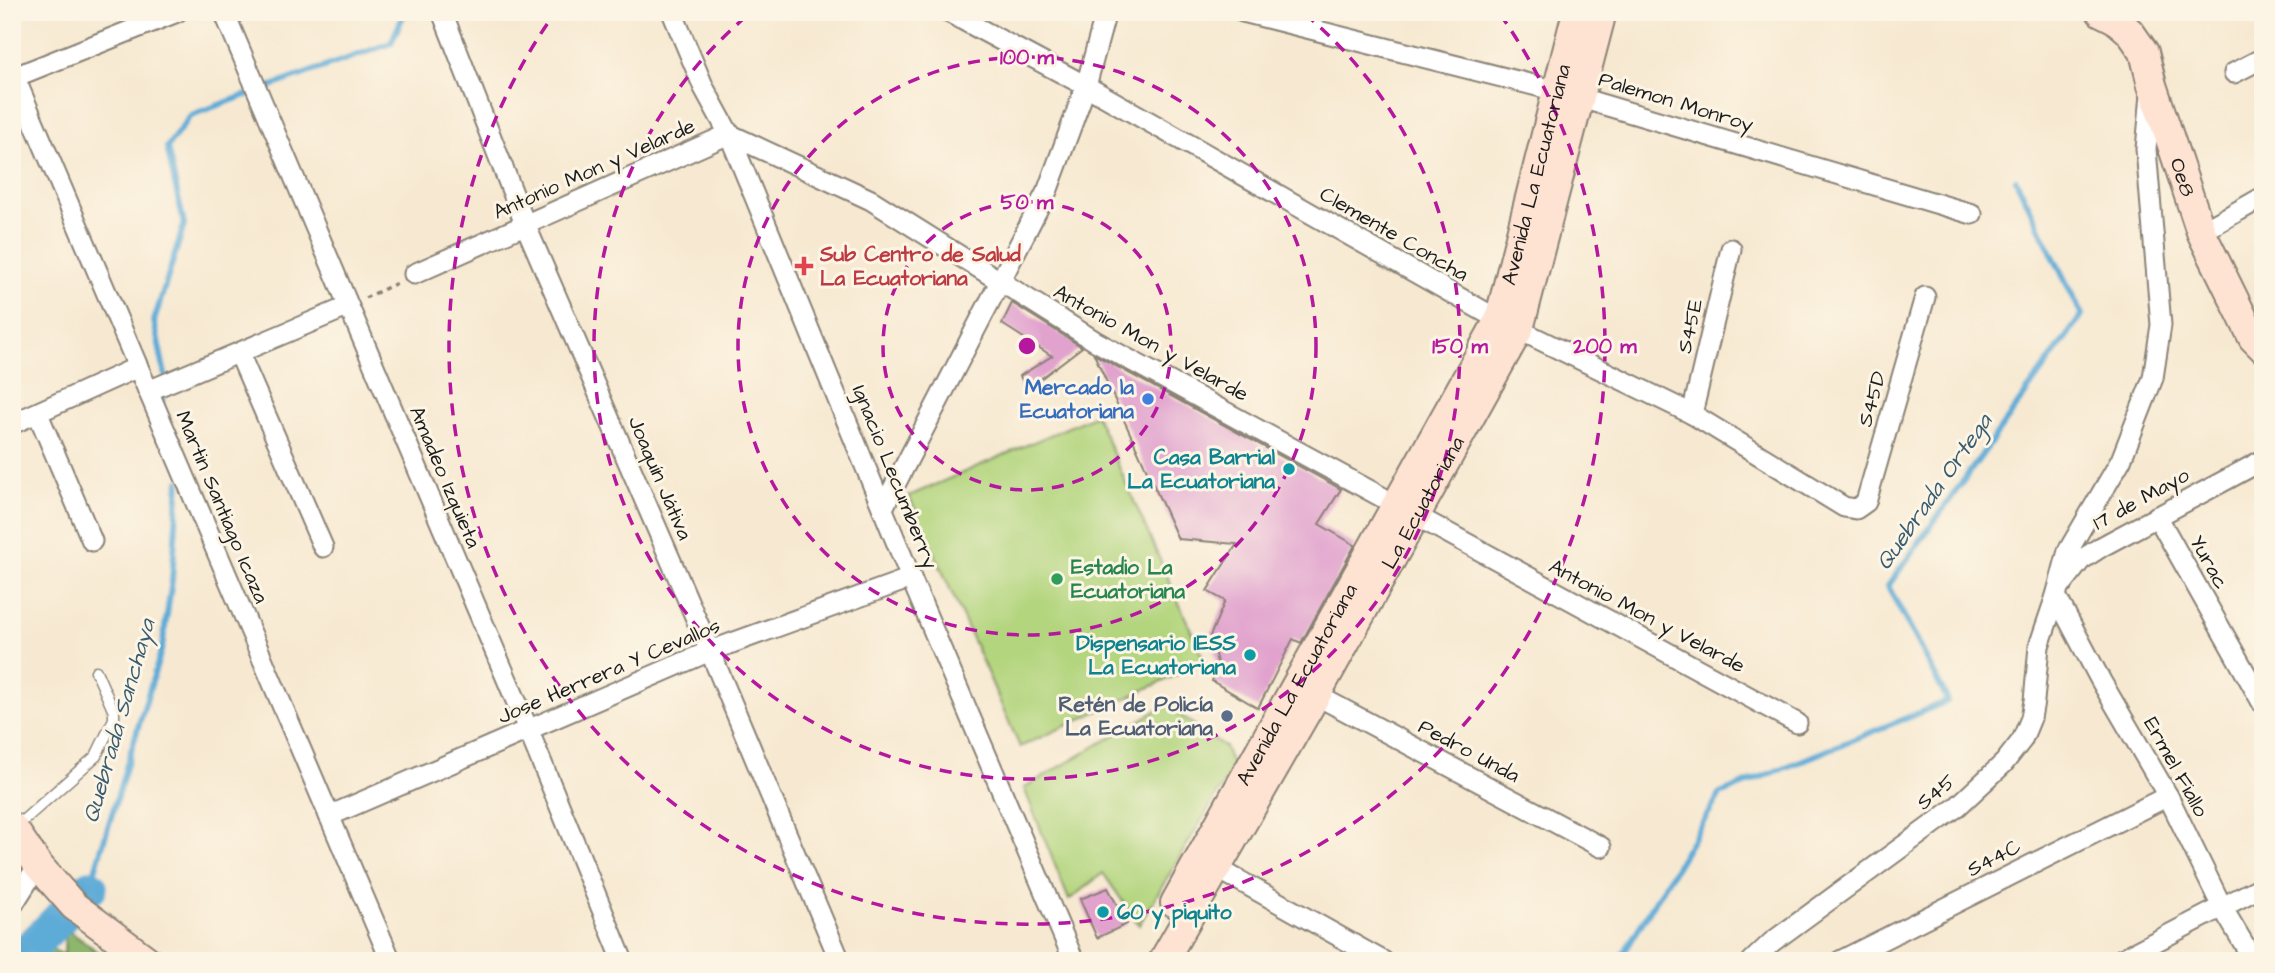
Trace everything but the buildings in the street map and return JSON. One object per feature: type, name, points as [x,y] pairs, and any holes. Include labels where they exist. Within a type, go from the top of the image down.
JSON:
[{"type":"street","points":[[13,76],[177,12]]},
{"type":"street","name":"Amadeo Izquieta","points":[[224,12],[528,729],[623,961]]},
{"type":"street","name":"Joaquín Játiva","points":[[442,12],[525,224],[710,651],[840,961]]},
{"type":"street","name":"Ignacio Lecumberry","points":[[672,12],[704,88],[729,134],[911,578],[1074,961]]},
{"type":"street","name":"Clemente Concha","points":[[948,12],[1086,86],[1509,324],[1692,414],[1844,507],[1856,509]]},
{"type":"street","points":[[883,508],[1048,189],[1086,86],[1105,12]]},
{"type":"street","name":"Palemon Monroy","points":[[1243,12],[1569,94],[1972,214]]},
{"type":"street","name":"Avenida La Ecuatoriana","points":[[1144,961],[1208,863],[1509,324],[1569,94],[1577,12]]},
{"type":"street","points":[[1569,94],[1602,12]]},
{"type":"street","name":"Oe8","points":[[2101,12],[2115,19],[2130,32],[2144,52],[2152,85],[2202,232],[2260,340]]},
{"type":"street","points":[[2234,74],[2263,58]]},
{"type":"street","name":"Martin Santiago Icaza","points":[[13,76],[391,961]]},
{"type":"street","points":[[2056,596],[2068,551],[2120,460],[2153,379],[2161,325],[2146,149],[2152,85]]},
{"type":"street","name":"Antonio Mon y Velarde","points":[[414,274],[729,134],[871,200],[1095,341],[1797,723]]},
{"type":"street","points":[[2202,232],[2263,197]]},
{"type":"street","name":"S45E","points":[[1692,414],[1731,249]]},
{"type":"street","name":"S45D","points":[[1856,509],[1866,502],[1924,297]]},
{"type":"street","points":[[148,391],[347,307]]},
{"type":"street","points":[[239,354],[323,547]]},
{"type":"street","points":[[12,424],[138,367]]},
{"type":"street","points":[[38,414],[92,541]]},
{"type":"street","name":"17 de Mayo","points":[[2056,596],[2068,575],[2081,560],[2263,460]]},
{"type":"street","name":"La Ecuatoriana","points":[[1163,961],[1208,863],[1316,695],[1406,510]]},
{"type":"street","name":"Yurac","points":[[2157,516],[2263,704]]},
{"type":"street","name":"Jose Herrera Y Cevallos","points":[[329,816],[710,651],[911,578]]},
{"type":"street","name":"Ermel Fiallo","points":[[2056,596],[2101,681],[2168,796],[2222,907],[2254,961]]},
{"type":"street","name":"S45","points":[[1752,961],[1772,942],[1958,806],[2004,763],[2022,740],[2031,718],[2039,646],[2056,596]]},
{"type":"street","name":"Pedro Unda","points":[[1316,695],[1601,846]]},
{"type":"street","name":"S44C","points":[[1840,961],[2168,796]]},
{"type":"street","points":[[13,828],[38,865],[74,906],[148,961]]},
{"type":"street","points":[[1208,863],[1383,961]]},
{"type":"street","points":[[12,906],[38,865]]},
{"type":"street","points":[[2118,961],[2263,886]]},
{"type":"lane","points":[[13,828],[96,756],[114,719],[114,712],[96,671]]},
{"type":"path","points":[[347,307],[414,274]]},
{"type":"green space","name":"Estadio La Ecuatoriana","points":[[1096,415],[1205,662],[1020,747],[909,496]]},
{"type":"green space","points":[[1166,705],[1225,747],[1233,768],[1139,925],[1103,873],[1069,900],[1024,788]]},
{"type":"green space","points":[[65,928],[111,961],[12,961],[12,942],[17,934],[64,955]]},
{"type":"waterway","name":"Quebrada Sanchaya","points":[[160,407],[167,384],[154,321],[184,225],[167,147],[191,115],[391,43],[405,12]]},
{"type":"waterway","name":"Quebrada Ortega","points":[[1619,961],[1720,794],[1948,701],[1888,586],[2082,315],[2016,180]]},
{"type":"waterway","name":"Quebrada Sanchaya","points":[[90,887],[162,648],[172,580],[179,481]]},
{"type":"waterway","name":"Quebrada Sanchaya","points":[[85,892],[90,887]]},
{"type":"waterway","name":"Quebrada Sanchaya","points":[[34,961],[32,946],[61,917]]},
{"type":"place","name":"Sub Centro de Salud La Ecuatoriana","points":[[804,266]]},
{"type":"place","name":"Mercado la Ecuatoriana","points":[[1148,399]]},
{"type":"place","name":"Casa Barrial La Ecuatoriana","points":[[1289,469]]},
{"type":"place","name":"Estadio La Ecuatoriana","points":[[1057,579]]},
{"type":"place","name":"Dispensario IESS La Ecuatoriana","points":[[1250,655]]},
{"type":"place","name":"Retén de Policía La Ecuatoriana","points":[[1227,716]]},
{"type":"place","name":"60 y piquito","points":[[1103,912]]}]
